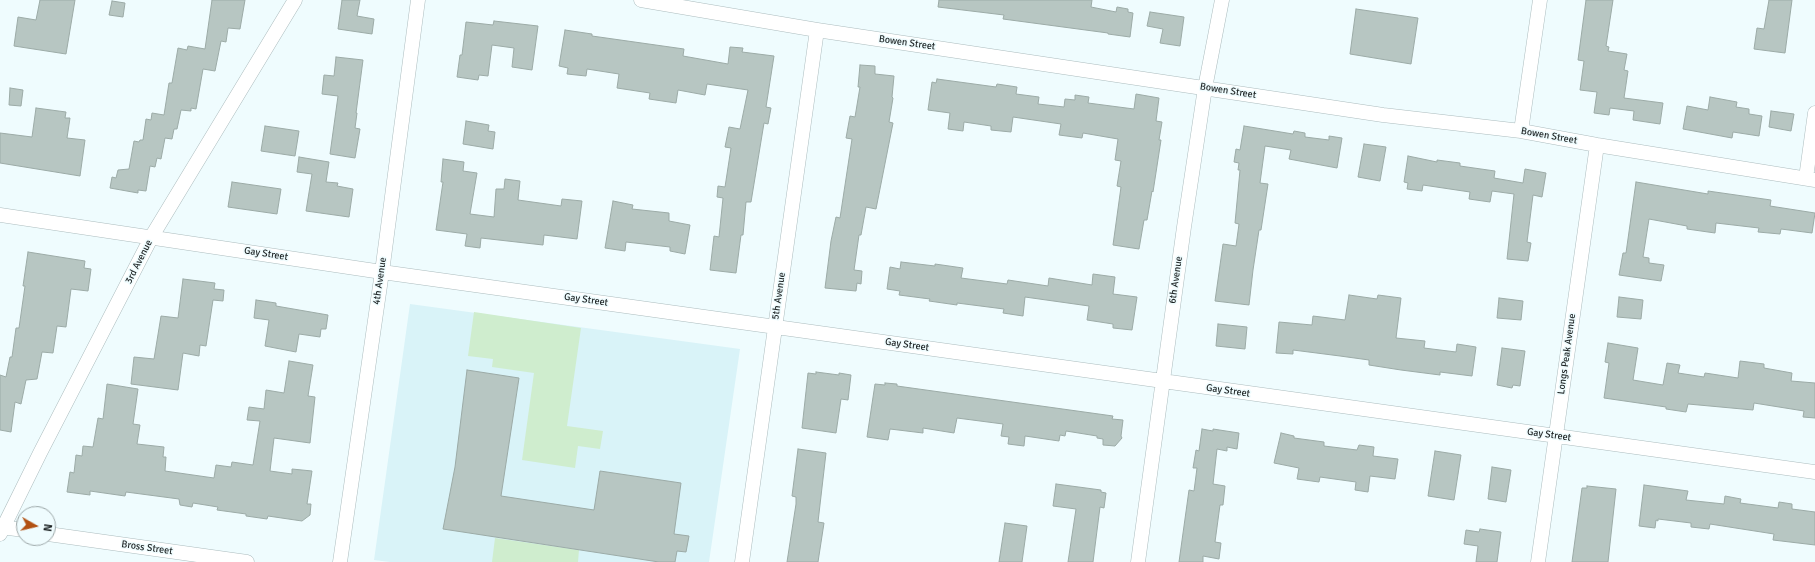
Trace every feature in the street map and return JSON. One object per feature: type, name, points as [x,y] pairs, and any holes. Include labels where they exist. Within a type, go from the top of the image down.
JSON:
[{"type":"street","name":"3rd Avenue","points":[[1,529],[152,236],[295,0]]},
{"type":"street","name":"4th Avenue","points":[[340,562],[382,272],[418,0]]},
{"type":"street","name":"Bowen Street","points":[[641,0],[685,3],[817,30],[1205,88],[1382,114],[1521,131],[1597,145],[1810,179]]},
{"type":"street","name":"6th Avenue","points":[[1138,562],[1162,382],[1205,88],[1222,0]]},
{"type":"street","points":[[1521,131],[1540,0]]},
{"type":"street","name":"5th Avenue","points":[[742,562],[817,30]]},
{"type":"street","points":[[1810,179],[1815,113]]},
{"type":"street","name":"Longs Peak Avenue","points":[[1538,562],[1597,145]]},
{"type":"street","name":"Gay Street","points":[[0,215],[152,236],[382,272],[1815,472]]},
{"type":"street","points":[[1,529],[16,530]]},
{"type":"street","name":"Bross Street","points":[[56,535],[247,562]]},
{"type":"shaded area","points":[[410,304],[740,349],[709,562],[390,562],[374,560]]},
{"type":"green space","points":[[474,312],[581,328],[567,426],[603,431],[600,449],[578,446],[575,468],[522,460],[534,373],[492,367],[493,359],[468,356]]},
{"type":"green space","points":[[495,538],[579,550],[578,562],[492,562]]},
{"type":"building","points":[[40,0],[75,0],[66,54],[14,46],[18,17],[36,20]]},
{"type":"building","points":[[212,0],[245,0],[240,29],[228,28],[226,42],[221,41],[215,71],[203,69],[196,109],[191,108],[191,111],[181,110],[177,129],[174,129],[172,139],[165,138],[161,159],[157,158],[155,167],[150,166],[146,191],[138,190],[138,193],[110,188],[112,177],[116,178],[118,170],[129,169],[134,141],[139,142],[140,140],[143,140],[146,119],[151,120],[152,113],[164,115],[169,83],[172,83],[178,48],[187,50],[188,46],[205,49]]},
{"type":"building","points":[[342,0],[360,0],[357,16],[374,19],[372,34],[338,29]]},
{"type":"building","points":[[939,0],[1092,0],[1091,7],[1116,12],[1117,7],[1128,9],[1128,12],[1133,13],[1130,37],[1003,19],[1004,15],[938,7]]},
{"type":"building","points":[[1586,0],[1613,0],[1606,46],[1609,47],[1608,51],[1627,54],[1624,70],[1628,71],[1624,98],[1663,103],[1660,124],[1633,120],[1634,111],[1610,108],[1609,115],[1594,113],[1597,92],[1580,90],[1584,61],[1578,60]]},
{"type":"building","points":[[1769,0],[1792,0],[1785,53],[1754,49],[1757,28],[1764,29]]},
{"type":"building","points":[[112,1],[125,3],[123,17],[109,15]]},
{"type":"building","points":[[1356,9],[1418,18],[1411,64],[1350,54]]},
{"type":"building","points":[[1150,12],[1184,17],[1180,46],[1160,43],[1163,29],[1147,26]]},
{"type":"building","points":[[494,21],[538,26],[532,70],[512,67],[514,48],[492,45],[488,76],[479,75],[478,80],[457,77],[460,55],[462,55],[466,22],[493,25]]},
{"type":"building","points":[[565,30],[592,34],[592,36],[684,49],[683,56],[728,64],[730,47],[743,48],[742,52],[774,56],[766,107],[771,108],[768,124],[764,123],[751,202],[746,202],[743,235],[741,235],[736,273],[710,270],[714,236],[719,237],[723,198],[717,197],[718,186],[725,187],[731,148],[725,147],[729,127],[740,129],[748,90],[707,84],[705,95],[678,90],[676,103],[649,99],[650,93],[617,88],[619,74],[587,69],[586,76],[567,74],[568,68],[559,66]]},
{"type":"building","points":[[336,57],[363,60],[356,113],[355,128],[360,129],[355,158],[330,154],[338,96],[322,94],[324,75],[334,76]]},
{"type":"building","points":[[860,65],[875,66],[875,74],[894,76],[893,98],[889,122],[893,123],[876,209],[866,207],[861,235],[859,235],[854,270],[862,271],[861,284],[857,283],[856,291],[825,288],[831,241],[836,217],[840,218],[852,139],[846,138],[850,116],[855,117],[860,87],[858,87]]},
{"type":"building","points":[[937,79],[996,87],[997,84],[1017,87],[1016,94],[1039,97],[1038,104],[1064,107],[1065,99],[1075,100],[1075,95],[1089,97],[1088,103],[1134,109],[1136,94],[1159,98],[1156,121],[1162,122],[1159,140],[1161,140],[1153,192],[1152,191],[1147,220],[1144,220],[1139,249],[1113,245],[1121,187],[1117,186],[1121,161],[1115,160],[1118,139],[1083,133],[1082,138],[1059,135],[1061,124],[1013,117],[1011,132],[991,130],[991,126],[964,122],[963,131],[948,129],[950,113],[928,110],[932,82],[936,83]]},
{"type":"building","points":[[10,88],[23,90],[21,106],[9,105]]},
{"type":"building","points":[[1710,97],[1737,102],[1736,107],[1749,109],[1749,114],[1762,116],[1759,136],[1733,132],[1732,138],[1683,129],[1687,106],[1708,110]]},
{"type":"building","points":[[36,108],[66,112],[65,118],[70,118],[67,138],[85,140],[80,176],[0,163],[0,133],[32,137]]},
{"type":"building","points":[[1771,111],[1794,114],[1791,131],[1769,127]]},
{"type":"building","points":[[466,121],[489,125],[488,131],[495,132],[493,149],[463,144]]},
{"type":"building","points":[[265,126],[299,131],[295,156],[261,151]]},
{"type":"building","points":[[1244,126],[1293,134],[1294,131],[1305,133],[1305,137],[1329,140],[1329,136],[1342,138],[1337,168],[1289,159],[1291,150],[1265,146],[1260,183],[1268,184],[1261,230],[1259,230],[1249,305],[1215,301],[1223,244],[1236,246],[1239,224],[1235,223],[1240,170],[1238,170],[1239,163],[1234,162],[1236,149],[1240,150]]},
{"type":"building","points":[[1364,144],[1386,147],[1380,181],[1358,177]]},
{"type":"building","points":[[1408,156],[1437,162],[1437,160],[1460,163],[1460,166],[1495,171],[1494,178],[1523,183],[1525,169],[1546,173],[1542,197],[1533,195],[1527,242],[1531,243],[1528,261],[1507,259],[1514,194],[1492,191],[1490,202],[1469,199],[1470,192],[1423,185],[1422,191],[1407,189],[1408,183],[1404,182]]},
{"type":"building","points":[[299,157],[329,162],[326,182],[338,183],[337,186],[353,189],[349,217],[306,211],[312,174],[297,172]]},
{"type":"building","points":[[443,159],[464,162],[463,171],[477,173],[470,214],[494,217],[496,189],[504,189],[505,179],[520,181],[518,200],[561,206],[562,199],[582,201],[577,239],[544,235],[543,245],[481,238],[480,248],[465,246],[467,234],[436,230],[443,182],[441,182]]},
{"type":"building","points":[[232,182],[281,189],[277,214],[228,207]]},
{"type":"building","points":[[1636,182],[1708,194],[1708,191],[1771,200],[1770,206],[1815,213],[1812,233],[1781,229],[1780,234],[1758,232],[1759,228],[1716,223],[1715,233],[1687,229],[1687,226],[1649,219],[1643,257],[1649,258],[1649,263],[1664,265],[1661,281],[1619,275],[1623,253],[1626,253]]},
{"type":"building","points":[[613,201],[633,205],[632,209],[669,213],[669,221],[690,225],[685,254],[670,251],[670,247],[626,242],[625,251],[605,248]]},
{"type":"building","points":[[28,252],[85,261],[84,268],[91,269],[88,291],[71,289],[66,327],[57,326],[53,353],[42,352],[37,379],[26,380],[21,404],[15,402],[11,432],[0,430],[0,375],[6,377],[10,357],[12,357],[16,328],[19,328]]},
{"type":"building","points":[[901,262],[935,266],[935,264],[963,268],[961,278],[1007,284],[1008,280],[1048,286],[1049,278],[1092,285],[1093,274],[1115,277],[1113,294],[1137,297],[1132,330],[1113,328],[1113,324],[1087,320],[1089,306],[1025,297],[1023,316],[1003,313],[1004,309],[957,303],[957,305],[929,301],[930,299],[899,295],[900,291],[887,289],[890,267],[900,269]]},
{"type":"building","points":[[183,279],[215,283],[214,289],[224,290],[223,301],[213,300],[206,346],[200,345],[199,356],[183,353],[178,390],[131,384],[134,357],[154,359],[161,316],[178,318]]},
{"type":"building","points":[[1349,295],[1377,299],[1378,295],[1401,298],[1396,338],[1425,341],[1424,348],[1456,352],[1457,344],[1476,347],[1472,376],[1440,372],[1440,375],[1401,370],[1369,365],[1369,360],[1293,350],[1293,354],[1276,353],[1279,322],[1312,325],[1313,316],[1345,320]]},
{"type":"building","points":[[1619,297],[1643,300],[1641,319],[1617,317]]},
{"type":"building","points":[[1499,298],[1523,301],[1521,320],[1497,318]]},
{"type":"building","points":[[256,300],[276,303],[276,306],[328,315],[326,329],[321,329],[320,337],[299,334],[296,352],[265,346],[269,320],[254,318]]},
{"type":"building","points":[[1218,324],[1247,327],[1245,349],[1216,346]]},
{"type":"building","points":[[1608,343],[1638,348],[1633,380],[1663,385],[1667,363],[1680,365],[1678,373],[1704,377],[1705,373],[1738,378],[1740,361],[1764,364],[1764,368],[1792,373],[1791,381],[1815,383],[1815,418],[1803,417],[1804,411],[1754,403],[1753,410],[1688,404],[1686,412],[1666,409],[1666,407],[1604,398],[1609,363],[1605,362]]},
{"type":"building","points":[[1502,348],[1525,351],[1520,386],[1513,385],[1512,388],[1497,385]]},
{"type":"building","points":[[289,361],[313,365],[308,396],[315,397],[310,443],[274,438],[270,471],[292,474],[292,469],[312,471],[307,504],[311,504],[310,515],[302,521],[268,516],[267,519],[246,516],[246,514],[217,510],[218,507],[193,503],[192,507],[180,505],[179,499],[126,492],[125,496],[90,491],[90,495],[67,492],[70,472],[74,473],[76,455],[82,456],[83,446],[93,447],[98,418],[103,419],[107,384],[138,389],[133,424],[140,425],[137,444],[164,447],[163,457],[166,457],[165,471],[214,478],[216,465],[231,467],[232,462],[253,465],[260,421],[247,420],[249,407],[264,409],[266,390],[284,393]]},
{"type":"building","points":[[467,370],[519,378],[501,496],[594,510],[600,471],[681,483],[674,534],[689,536],[686,552],[677,551],[675,562],[659,562],[443,529],[455,467]]},
{"type":"building","points":[[816,372],[851,375],[848,400],[841,399],[836,433],[802,428],[808,373],[816,374]]},
{"type":"building","points":[[885,383],[897,384],[897,386],[1113,416],[1112,419],[1123,420],[1122,438],[1115,446],[1103,445],[1103,439],[1097,438],[1097,436],[1066,431],[1065,436],[1060,435],[1059,441],[1025,436],[1024,446],[1008,444],[1009,437],[1001,436],[1003,424],[957,418],[954,433],[923,428],[923,433],[890,429],[888,440],[867,437],[875,384],[885,385]]},
{"type":"building","points":[[1202,429],[1239,433],[1237,449],[1227,447],[1227,451],[1217,449],[1213,484],[1225,486],[1223,505],[1220,505],[1215,542],[1221,543],[1219,559],[1203,556],[1203,562],[1179,562],[1189,490],[1194,491],[1197,468],[1193,468],[1196,450],[1199,451]]},
{"type":"building","points":[[1281,433],[1294,436],[1294,438],[1324,442],[1324,446],[1357,450],[1359,445],[1374,447],[1373,456],[1398,459],[1395,479],[1370,476],[1368,492],[1355,490],[1356,482],[1320,477],[1319,482],[1297,479],[1299,468],[1274,463]]},
{"type":"building","points":[[798,449],[826,453],[818,522],[824,523],[818,562],[787,562],[796,504],[796,497],[792,496]]},
{"type":"building","points":[[1435,451],[1461,455],[1454,500],[1428,496]]},
{"type":"building","points":[[1492,467],[1511,470],[1506,502],[1488,499]]},
{"type":"building","points":[[1056,484],[1101,490],[1101,492],[1106,493],[1104,508],[1100,507],[1093,562],[1068,562],[1076,509],[1053,506]]},
{"type":"building","points":[[1644,485],[1688,491],[1686,500],[1724,504],[1725,496],[1741,499],[1740,503],[1778,508],[1779,502],[1792,504],[1792,509],[1815,512],[1815,545],[1773,540],[1774,534],[1710,524],[1709,529],[1691,527],[1691,523],[1658,519],[1658,521],[1656,520],[1655,528],[1639,526]]},
{"type":"building","points":[[1587,486],[1616,489],[1608,562],[1572,562],[1582,488],[1587,488]]},
{"type":"building","points":[[1005,523],[1027,526],[1022,562],[999,562]]},
{"type":"building","points":[[1480,529],[1501,532],[1497,562],[1476,562],[1478,546],[1464,544],[1466,530],[1479,532]]}]
